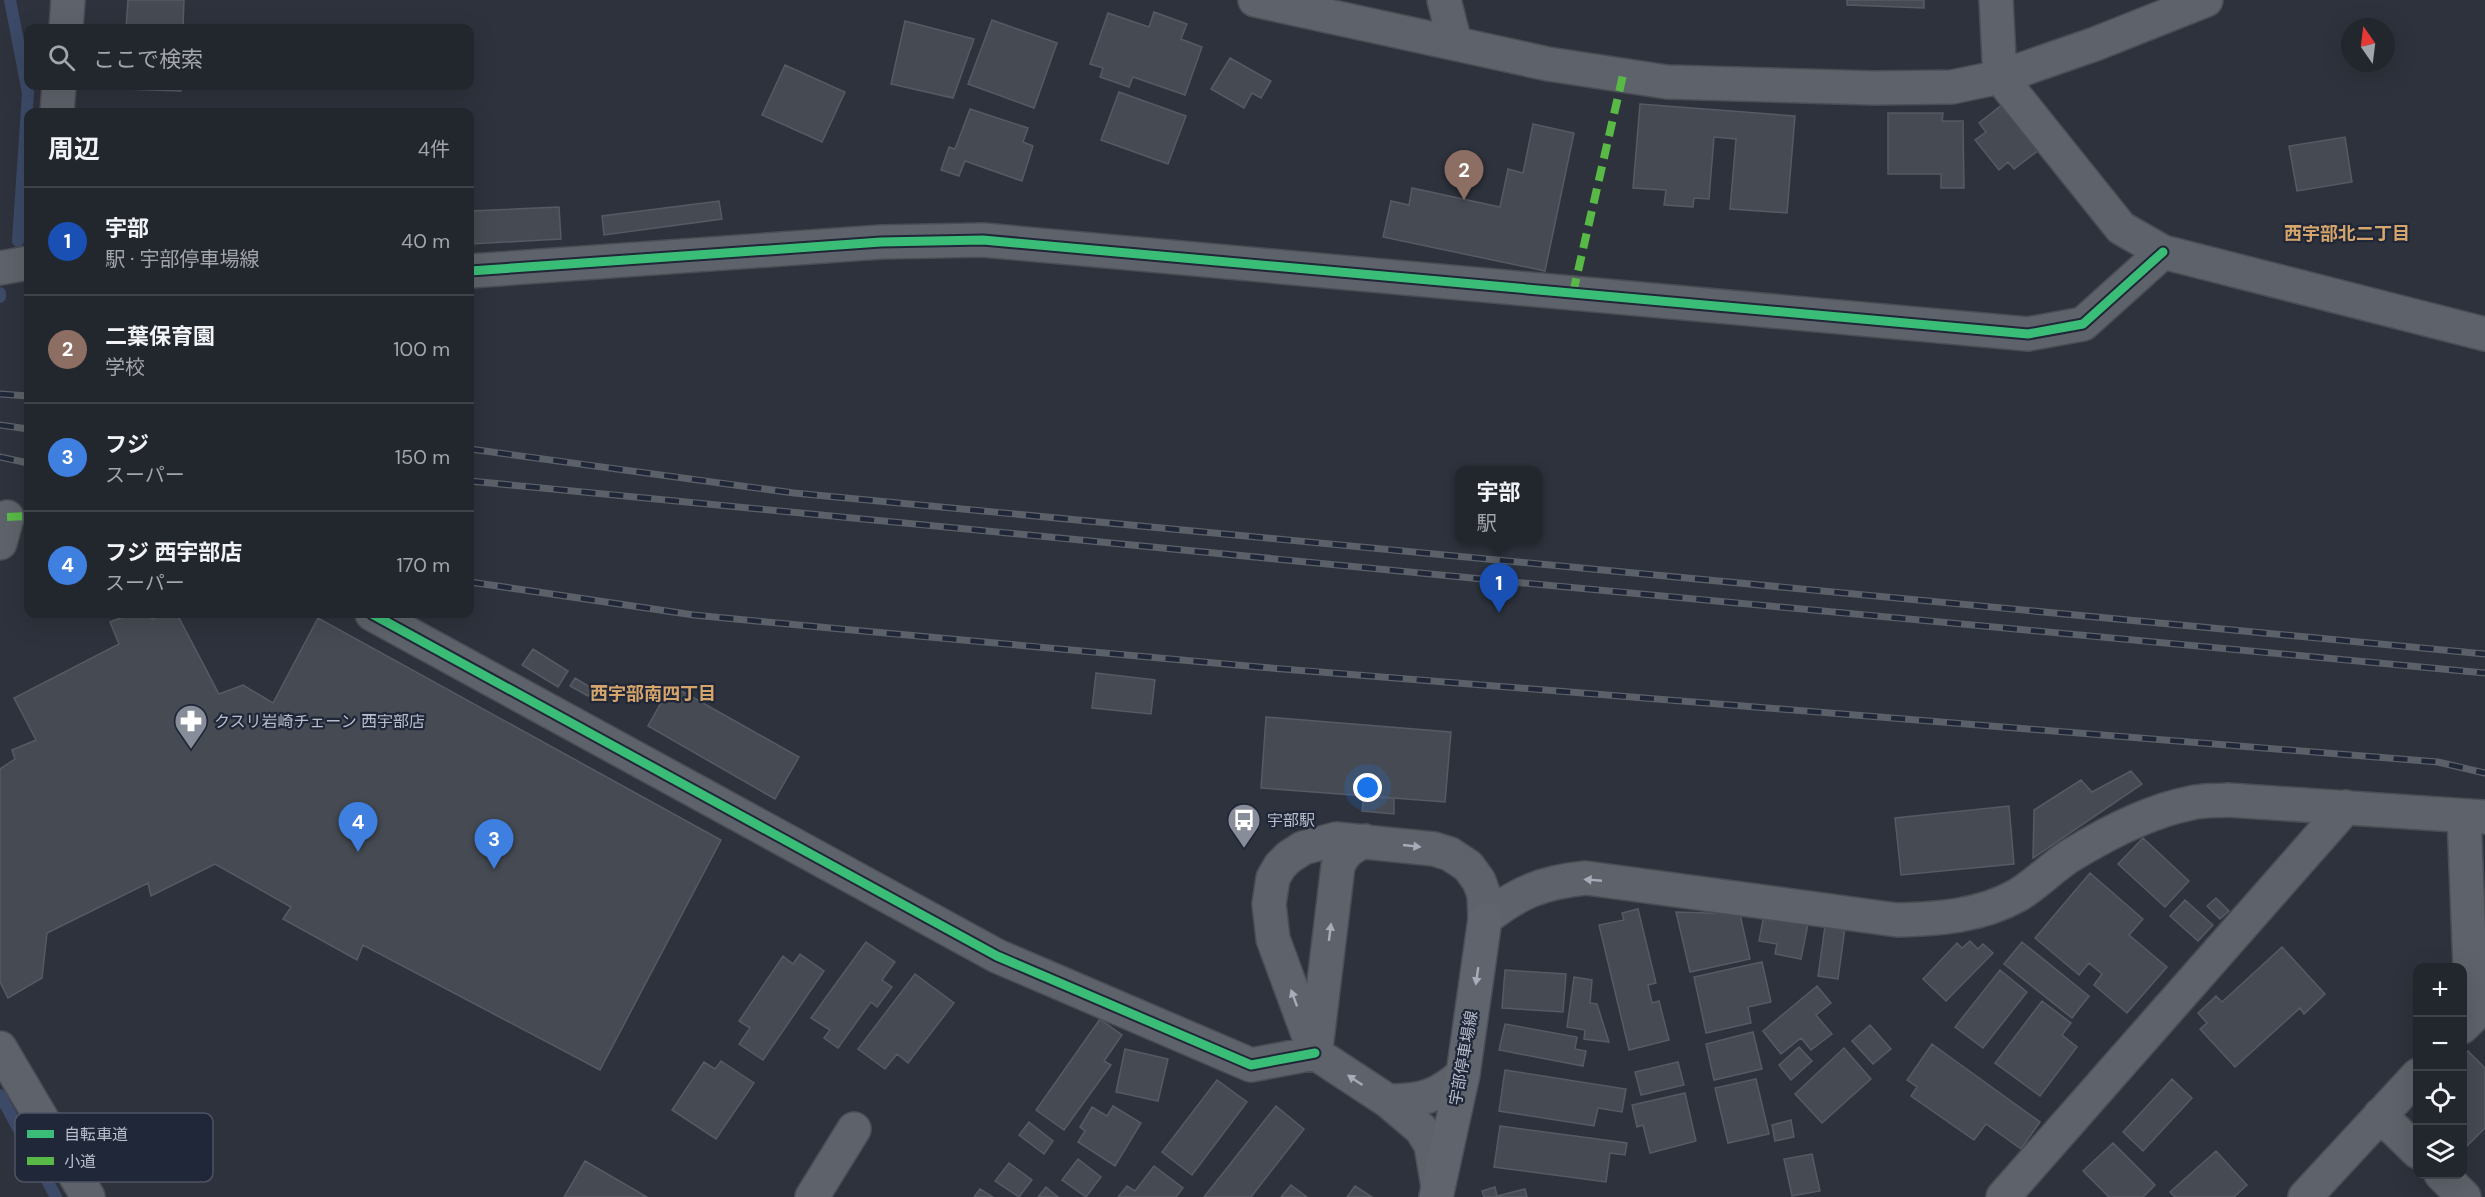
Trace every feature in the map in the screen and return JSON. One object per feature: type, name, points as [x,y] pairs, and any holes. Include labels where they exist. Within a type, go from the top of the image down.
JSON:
[{"type":"main road","name":"宇部停車場線","points":[[1439,1193],[1463,1074],[1485,919]]},
{"type":"street","points":[[66,24],[68,0]]},
{"type":"street","points":[[1255,0],[1548,64],[1667,82],[1874,88],[1952,87],[2000,77],[2095,44],[2206,0]]},
{"type":"street","points":[[1444,0],[1455,43]]},
{"type":"street","points":[[1996,0],[2000,77],[2121,228],[2163,252],[2485,334]]},
{"type":"street","points":[[57,108],[59,90]]},
{"type":"street","points":[[474,271],[881,242],[983,240],[2028,334],[2083,324],[2163,252]]},
{"type":"street","points":[[0,268],[24,264]]},
{"type":"street","points":[[379,618],[997,956],[1251,1065],[1315,1053]]},
{"type":"street","points":[[1485,919],[1508,900],[1536,888],[1563,880],[1586,879],[1897,920],[1934,920],[1978,911],[2018,895],[2072,854],[2158,811],[2193,802],[2228,800],[2474,817],[2472,1017],[2467,1023]]},
{"type":"street","points":[[2003,1197],[2346,807]]},
{"type":"street","points":[[1439,1193],[1431,1144],[1421,1129],[1388,1101],[1315,1053],[1273,939],[1269,904],[1273,878],[1289,856],[1303,848],[1336,839],[1434,849],[1450,854],[1468,866],[1479,881],[1484,895],[1485,919]]},
{"type":"street","points":[[1315,1053],[1338,866],[1342,856],[1352,846],[1365,841]]},
{"type":"street","points":[[0,1048],[38,1113]]},
{"type":"street","points":[[1388,1101],[1428,1098],[1446,1089],[1463,1074]]},
{"type":"street","points":[[2305,1197],[2413,1080]]},
{"type":"street","points":[[2380,1116],[2413,1147]]},
{"type":"street","points":[[812,1197],[854,1129]]},
{"type":"street","points":[[2446,1179],[2464,1197]]},
{"type":"street","points":[[79,1182],[88,1197]]},
{"type":"building","points":[[128,0],[184,0],[183,24],[126,24]]},
{"type":"building","points":[[1847,0],[1924,0],[1924,8],[1847,5]]},
{"type":"building","points":[[1154,12],[1187,24],[1181,39],[1202,47],[1185,95],[1133,77],[1129,87],[1100,77],[1103,68],[1090,64],[1108,13],[1149,27]]},
{"type":"building","points":[[992,20],[1057,43],[1034,108],[968,84]]},
{"type":"building","points":[[905,21],[974,39],[953,98],[891,84]]},
{"type":"building","points":[[1230,58],[1271,81],[1261,98],[1252,93],[1244,108],[1211,89]]},
{"type":"building","points":[[785,65],[845,92],[822,142],[762,115]]},
{"type":"building","points":[[1119,92],[1186,116],[1168,164],[1101,140]]},
{"type":"building","points":[[1640,104],[1795,116],[1787,213],[1730,209],[1736,139],[1714,137],[1709,199],[1694,198],[1693,207],[1664,205],[1666,190],[1633,188]]},
{"type":"building","points":[[2003,104],[2039,150],[2014,169],[2008,162],[1999,170],[1975,140],[1986,132],[1979,123]]},
{"type":"building","points":[[970,109],[1028,128],[1023,142],[1033,146],[1022,181],[965,161],[959,176],[941,170],[949,147],[955,149]]},
{"type":"building","points":[[1888,113],[1943,113],[1942,121],[1963,121],[1964,188],[1941,188],[1941,174],[1888,174]]},
{"type":"building","points":[[1533,124],[1574,133],[1545,271],[1383,237],[1391,201],[1409,205],[1412,188],[1500,207],[1508,169],[1523,173]]},
{"type":"building","points":[[2345,137],[2352,182],[2297,191],[2289,146]]},
{"type":"building","points":[[719,201],[722,219],[604,235],[602,216]]},
{"type":"building","points":[[559,207],[561,239],[474,244],[474,211]]},
{"type":"building","points":[[120,618],[179,618],[219,694],[243,685],[273,703],[318,618],[721,840],[600,1070],[363,945],[357,960],[283,919],[291,907],[215,864],[151,896],[148,883],[47,933],[42,978],[8,998],[0,982],[0,769],[15,759],[12,750],[36,740],[14,698],[119,644],[110,622]]},
{"type":"building","points":[[533,649],[568,671],[558,687],[522,665]]},
{"type":"building","points":[[1096,673],[1155,680],[1151,714],[1092,708]]},
{"type":"building","points":[[575,678],[593,689],[588,696],[570,686]]},
{"type":"building","points":[[671,685],[799,757],[775,799],[648,726]]},
{"type":"building","points":[[1266,717],[1451,732],[1445,802],[1261,788]]},
{"type":"building","points":[[2131,771],[2142,784],[2033,858],[2034,810],[2081,780],[2092,792]]},
{"type":"building","points":[[1364,796],[1394,798],[1394,814],[1362,811]]},
{"type":"building","points":[[2009,806],[2014,864],[1901,875],[1895,818]]},
{"type":"building","points":[[2143,838],[2189,881],[2165,907],[2118,864]]},
{"type":"building","points":[[2090,873],[2143,919],[2129,935],[2167,967],[2127,1013],[2094,985],[2102,974],[2089,963],[2079,975],[2035,938]]},
{"type":"building","points":[[2216,898],[2229,911],[2220,919],[2207,906]]},
{"type":"building","points":[[2185,900],[2213,925],[2198,941],[2170,916]]},
{"type":"building","points":[[1638,909],[1656,983],[1648,985],[1652,1003],[1659,1001],[1669,1040],[1629,1050],[1599,925],[1624,920],[1622,913]]},
{"type":"building","points":[[1676,912],[1740,914],[1750,959],[1690,972]]},
{"type":"building","points":[[1764,915],[1808,924],[1801,959],[1775,954],[1777,944],[1759,941]]},
{"type":"building","points":[[1825,926],[1845,928],[1838,979],[1818,976]]},
{"type":"building","points":[[1970,941],[1978,949],[1983,944],[1993,953],[1946,1001],[1923,979],[1957,943],[1962,948]]},
{"type":"building","points":[[866,942],[895,962],[882,980],[892,987],[877,1007],[871,1002],[838,1048],[824,1038],[830,1030],[811,1018]]},
{"type":"building","points":[[2022,942],[2089,996],[2072,1018],[2004,964]]},
{"type":"building","points":[[2282,947],[2325,994],[2304,1014],[2300,1008],[2235,1067],[2200,1029],[2207,1023],[2198,1013],[2216,996],[2222,1002]]},
{"type":"building","points":[[800,954],[824,971],[763,1060],[739,1044],[750,1028],[739,1021],[783,956],[793,964]]},
{"type":"building","points":[[1762,962],[1771,1002],[1748,1007],[1751,1023],[1706,1033],[1694,977]]},
{"type":"building","points":[[1505,970],[1566,974],[1563,1012],[1502,1008]]},
{"type":"building","points":[[2000,970],[2027,992],[1983,1048],[1955,1027]]},
{"type":"building","points":[[915,974],[954,1003],[908,1063],[897,1054],[885,1069],[858,1049]]},
{"type":"building","points":[[1574,977],[1592,980],[1590,1003],[1597,1004],[1609,1042],[1584,1039],[1585,1030],[1567,1027]]},
{"type":"building","points":[[1817,986],[1831,1003],[1816,1015],[1832,1034],[1811,1050],[1801,1038],[1781,1054],[1763,1031]]},
{"type":"building","points":[[2042,1001],[2071,1023],[2062,1035],[2077,1047],[2040,1096],[1995,1063]]},
{"type":"building","points":[[1100,1019],[1122,1035],[1104,1061],[1111,1065],[1064,1130],[1036,1110]]},
{"type":"building","points":[[1505,1024],[1577,1037],[1575,1049],[1586,1051],[1583,1066],[1499,1050]]},
{"type":"building","points":[[1870,1025],[1891,1049],[1873,1064],[1852,1041]]},
{"type":"building","points":[[1753,1032],[1762,1069],[1714,1080],[1706,1044]]},
{"type":"building","points":[[1932,1044],[2040,1122],[2021,1149],[1986,1124],[1974,1140],[1911,1096],[1917,1087],[1907,1080]]},
{"type":"building","points":[[1799,1047],[1812,1061],[1791,1080],[1779,1065]]},
{"type":"building","points":[[1844,1048],[1871,1079],[1822,1123],[1795,1094]]},
{"type":"building","points":[[1125,1049],[1168,1059],[1158,1101],[1116,1092]]},
{"type":"building","points":[[2467,1052],[2485,1068],[2485,1128],[2467,1146],[2467,1071]]},
{"type":"building","points":[[721,1061],[754,1083],[716,1139],[672,1110],[704,1062],[715,1069]]},
{"type":"building","points":[[1678,1062],[1684,1085],[1641,1095],[1635,1072]]},
{"type":"building","points":[[1505,1070],[1626,1089],[1622,1112],[1598,1108],[1594,1126],[1499,1111]]},
{"type":"building","points":[[1756,1079],[1769,1134],[1728,1143],[1715,1088]]},
{"type":"building","points":[[2172,1079],[2192,1098],[2143,1151],[2123,1132]]},
{"type":"building","points":[[1217,1080],[1247,1102],[1192,1175],[1162,1152]]},
{"type":"building","points":[[1685,1093],[1696,1141],[1650,1153],[1643,1125],[1637,1127],[1632,1105]]},
{"type":"building","points":[[1113,1106],[1141,1123],[1115,1166],[1078,1142],[1085,1131],[1080,1127],[1092,1107],[1107,1116]]},
{"type":"building","points":[[1276,1106],[1304,1129],[1251,1197],[1204,1197]]},
{"type":"building","points":[[1791,1120],[1794,1137],[1775,1141],[1772,1125]]},
{"type":"building","points":[[1029,1122],[1053,1141],[1044,1154],[1019,1135]]},
{"type":"building","points":[[1500,1126],[1627,1143],[1625,1155],[1610,1153],[1606,1182],[1494,1167]]},
{"type":"building","points":[[2113,1143],[2155,1185],[2143,1197],[2109,1197],[2083,1171]]},
{"type":"building","points":[[2216,1151],[2247,1185],[2234,1197],[2175,1197],[2170,1192]]},
{"type":"building","points":[[1812,1154],[1820,1191],[1792,1196],[1784,1159]]},
{"type":"building","points":[[1078,1159],[1101,1177],[1086,1197],[1062,1180]]},
{"type":"building","points":[[585,1161],[647,1197],[564,1197]]},
{"type":"building","points":[[1009,1163],[1032,1180],[1019,1197],[995,1181]]},
{"type":"building","points":[[1154,1166],[1183,1188],[1176,1197],[1118,1197],[1127,1186],[1135,1191]]},
{"type":"building","points":[[1291,1185],[1307,1197],[1281,1197]]},
{"type":"building","points":[[1355,1186],[1372,1197],[1347,1197]]},
{"type":"building","points":[[1046,1187],[1058,1197],[1038,1197]]},
{"type":"building","points":[[1495,1187],[1497,1196],[1525,1189],[1527,1197],[1484,1197],[1482,1191]]},
{"type":"building","points":[[980,1189],[993,1197],[974,1197]]},
{"type":"waterway","points":[[10,0],[24,72]]},
{"type":"waterway","points":[[27,90],[27,108]]},
{"type":"waterway","points":[[18,241],[24,152]]},
{"type":"waterway","points":[[0,1095],[15,1122]]},
{"type":"waterway","points":[[48,1182],[56,1197]]},
{"type":"railway","points":[[0,394],[24,396]]},
{"type":"railway","points":[[0,425],[24,428]]},
{"type":"railway","points":[[474,450],[794,493],[2485,654]]},
{"type":"railway","points":[[0,457],[24,462]]},
{"type":"railway","points":[[474,481],[2485,673]]},
{"type":"railway","points":[[474,583],[694,615],[841,629],[1259,667],[2438,762],[2485,773]]},
{"type":"marked path","points":[[1573,293],[1623,75]]},
{"type":"marked path","points":[[7,517],[24,516]]},
{"type":"cycle path","points":[[474,271],[881,242],[983,240],[2028,334],[2083,324],[2163,252]]},
{"type":"cycle path","points":[[379,618],[997,956],[1251,1065],[1315,1053]]},
{"type":"place","name":"二葉保育園","points":[[1464,200]]},
{"type":"place","name":"宇部","points":[[1499,613]]},
{"type":"place","name":"クスリ岩崎チェーン 西宇部店","points":[[191,750]]},
{"type":"place","name":"宇部駅","points":[[1244,849]]},
{"type":"place","name":"フジ 西宇部店","points":[[358,852]]},
{"type":"place","name":"フジ","points":[[494,869]]},
{"type":"district","name":"西宇部北二丁目","points":[[2347,234]]},
{"type":"district","name":"西宇部南四丁目","points":[[653,694]]}]
